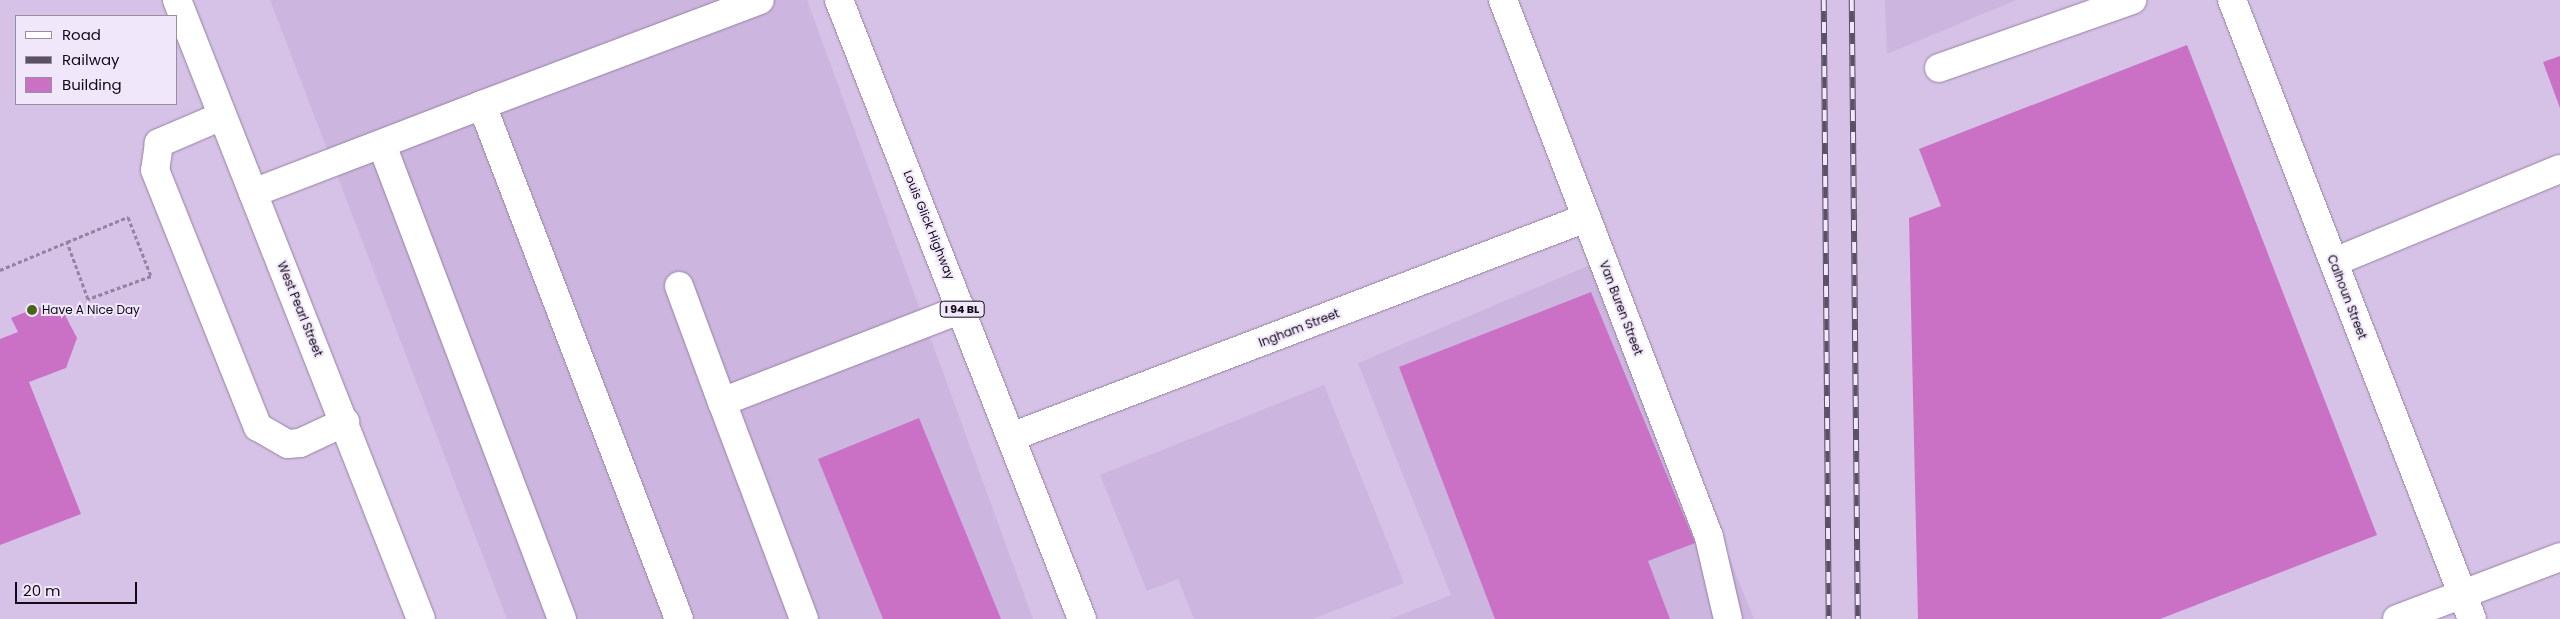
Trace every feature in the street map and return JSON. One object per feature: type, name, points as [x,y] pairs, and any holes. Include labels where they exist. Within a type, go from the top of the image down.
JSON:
[{"type":"street","name":"West Pearl Street","points":[[177,0],[421,619]]},
{"type":"street","points":[[254,193],[760,0]]},
{"type":"street","name":"Louis Glick Highway","points":[[839,0],[962,309],[1082,619]]},
{"type":"street","name":"Van Buren Street","points":[[1503,0],[1709,537],[1728,619]]},
{"type":"street","points":[[1938,68],[2132,0]]},
{"type":"street","name":"Calhoun Street","points":[[2232,0],[2468,607]]},
{"type":"street","points":[[482,105],[679,619]]},
{"type":"street","points":[[222,116],[159,142],[155,170],[258,427],[288,444],[300,443],[344,422]]},
{"type":"street","points":[[382,145],[562,619]]},
{"type":"street","points":[[2334,262],[2560,170]]},
{"type":"street","name":"Ingham Street","points":[[1011,437],[1586,218]]},
{"type":"street","points":[[678,286],[804,619]]},
{"type":"street","points":[[722,402],[962,309]]},
{"type":"street","points":[[2398,619],[2468,607],[2560,557]]},
{"type":"path","points":[[0,270],[67,242],[128,217],[151,276],[88,299],[67,242]]},
{"type":"shaded area","points":[[270,0],[807,0],[1033,619],[507,619]]},
{"type":"shaded area","points":[[1885,0],[2016,0],[1887,54]]},
{"type":"shaded area","points":[[1609,257],[1754,619],[1390,619],[1451,595],[1358,363]]},
{"type":"shaded area","points":[[1324,385],[1404,583],[1313,619],[1194,619],[1178,579],[1147,591],[1100,475]]},
{"type":"building","points":[[2187,45],[2377,535],[2160,619],[1918,619],[1909,218],[1941,206],[1919,149]]},
{"type":"building","points":[[2560,56],[2560,108],[2543,62]]},
{"type":"building","points":[[1591,292],[1695,543],[1648,561],[1670,619],[1495,619],[1399,367]]},
{"type":"building","points":[[38,307],[65,315],[77,338],[66,368],[29,382],[81,514],[0,545],[0,339],[18,332],[11,318]]},
{"type":"building","points":[[919,418],[1001,619],[883,619],[818,459]]},
{"type":"railway","points":[[1824,0],[1829,619]]},
{"type":"railway","points":[[1852,0],[1858,619]]},
{"type":"place","name":"Have A Nice Day","points":[[32,310]]}]
